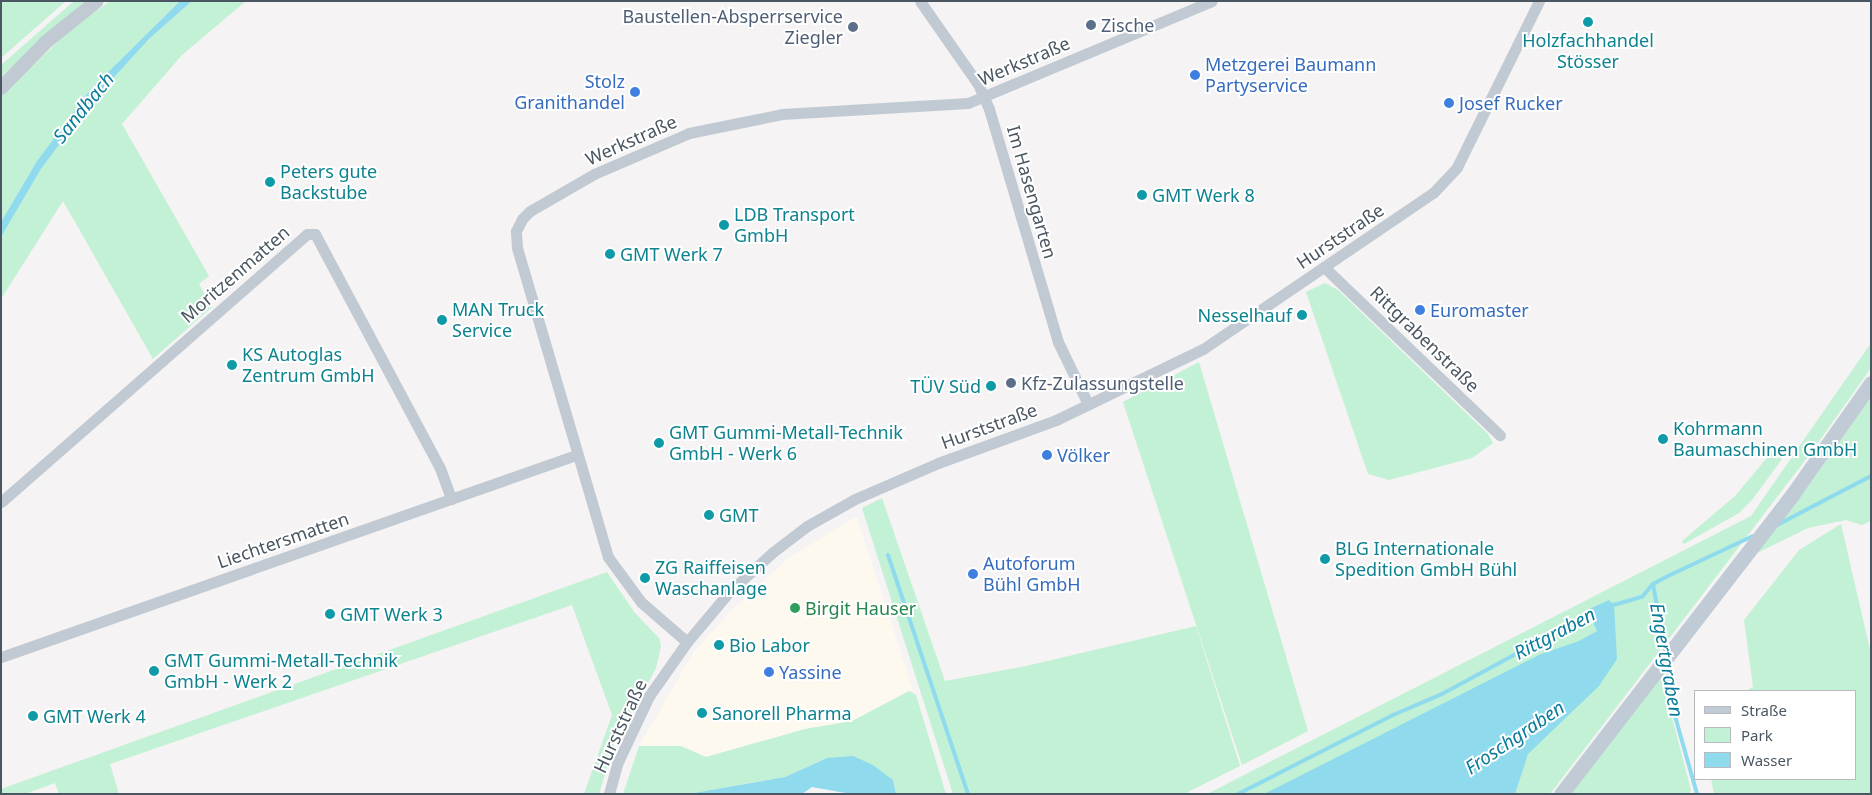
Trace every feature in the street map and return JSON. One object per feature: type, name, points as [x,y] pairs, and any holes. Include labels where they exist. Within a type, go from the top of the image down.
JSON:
[{"type":"main road","points":[[1561,794],[1792,495],[1871,383]]},
{"type":"street","points":[[1,88],[46,42],[97,1]]},
{"type":"street","name":"Im Hasengarten","points":[[920,1],[984,97],[1058,342],[1088,404]]},
{"type":"street","name":"Hurststraße","points":[[608,794],[617,764],[649,696],[687,642],[729,592],[806,526],[849,502],[912,474],[1056,420],[1203,349],[1325,268],[1434,192],[1457,167],[1539,1]]},
{"type":"street","name":"Werkstraße","points":[[687,642],[641,602],[608,557],[576,455],[517,247],[516,231],[530,211],[618,163],[689,133],[782,114],[968,103],[1210,2]]},
{"type":"street","name":"Moritzenmatten","points":[[1,502],[307,234],[315,234],[440,468],[451,499]]},
{"type":"street","name":"Rittgrabenstraße","points":[[1325,268],[1500,435]]},
{"type":"street","name":"Liechtersmatten","points":[[1,657],[576,455]]},
{"type":"shaded area","points":[[853,518],[857,518],[913,690],[852,721],[805,729],[706,757],[681,746],[639,746],[693,653],[730,612],[786,560]]},
{"type":"green space","points":[[1,1],[66,1],[1,58]]},
{"type":"green space","points":[[74,1],[85,1],[1,77],[1,65]]},
{"type":"green space","points":[[110,1],[180,1],[90,90],[37,161],[1,222],[1,96],[70,30]]},
{"type":"green space","points":[[192,1],[246,1],[182,55],[122,124],[209,276],[199,284],[212,307],[153,359],[63,201],[1,299],[1,237],[41,169],[87,107],[149,39]]},
{"type":"green space","points":[[1325,283],[1338,290],[1488,434],[1493,443],[1472,458],[1389,480],[1368,474],[1306,292]]},
{"type":"green space","points":[[1871,343],[1871,368],[1810,454],[1550,794],[1207,794],[1751,516]]},
{"type":"green space","points":[[1199,362],[1308,731],[1242,765],[1123,402]]},
{"type":"green space","points":[[1871,397],[1871,521],[1862,525],[1846,520],[1808,528],[1755,554],[1810,484]]},
{"type":"green space","points":[[1771,453],[1782,459],[1752,500],[1739,513],[1684,544],[1682,541],[1735,496]]},
{"type":"green space","points":[[882,498],[945,681],[1026,666],[1196,626],[1240,766],[1184,794],[953,794],[862,508]]},
{"type":"green space","points":[[1841,524],[1871,654],[1871,794],[1714,794],[1711,780],[1857,780],[1857,690],[1747,690],[1753,687],[1744,620],[1799,550]]},
{"type":"green space","points":[[607,572],[635,613],[659,638],[661,646],[656,668],[613,748],[599,794],[584,794],[612,715],[572,605],[110,764],[119,794],[59,794],[55,783],[25,794],[1,794],[1,789]]},
{"type":"green space","points":[[1661,676],[1691,790],[1689,794],[1569,794]]},
{"type":"green space","points":[[909,691],[916,695],[946,794],[896,794],[893,780],[827,758],[785,777],[688,794],[623,794],[639,746],[681,746],[706,757],[805,729],[852,721]]},
{"type":"water","name":"Sandbach","points":[[180,1],[192,1],[149,39],[87,107],[41,169],[1,237],[1,222],[37,161],[90,90]]},
{"type":"water","name":"Froschgraben","points":[[1609,600],[1614,605],[1617,659],[1599,686],[1528,754],[1515,794],[1264,794],[1541,654],[1579,641],[1597,631],[1587,610]]},
{"type":"water","points":[[853,756],[873,765],[893,780],[896,794],[851,794],[812,787],[802,794],[688,794],[785,777],[827,758]]},
{"type":"waterway","name":"Rittgraben","points":[[1775,526],[1871,476]]},
{"type":"waterway","name":"Rittgraben","points":[[1610,606],[1642,597],[1653,584],[1753,536]]},
{"type":"waterway","points":[[888,555],[968,794]]},
{"type":"waterway","name":"Engertgraben","points":[[1653,584],[1665,650]]},
{"type":"waterway","name":"Rittgraben","points":[[1238,794],[1393,715],[1442,694],[1592,613]]},
{"type":"waterway","name":"Engertgraben","points":[[1667,665],[1671,702],[1697,794]]},
{"type":"place","name":"Holzfachhandel Stösser","points":[[1588,22]]},
{"type":"place","name":"Zische","points":[[1091,25]]},
{"type":"place","name":"Baustellen-Absperrservice Ziegler","points":[[853,27]]},
{"type":"place","name":"Metzgerei Baumann Partyservice","points":[[1195,75]]},
{"type":"place","name":"Stolz Granithandel","points":[[635,92]]},
{"type":"place","name":"Josef Rucker","points":[[1449,103]]},
{"type":"place","name":"Peters gute Backstube","points":[[270,182]]},
{"type":"place","name":"GMT Werk 8","points":[[1142,195]]},
{"type":"place","name":"LDB Transport GmbH","points":[[724,225]]},
{"type":"place","name":"GMT Werk 7","points":[[610,254]]},
{"type":"place","name":"Euromaster","points":[[1420,310]]},
{"type":"place","name":"Nesselhauf","points":[[1302,315]]},
{"type":"place","name":"MAN Truck Service","points":[[442,320]]},
{"type":"place","name":"KS Autoglas Zentrum GmbH","points":[[232,365]]},
{"type":"place","name":"Kfz-Zulassungstelle","points":[[1011,383]]},
{"type":"place","name":"TÜV Süd","points":[[991,386]]},
{"type":"place","name":"Kohrmann Baumaschinen GmbH","points":[[1663,439]]},
{"type":"place","name":"GMT Gummi-Metall-Technik GmbH - Werk 6","points":[[659,443]]},
{"type":"place","name":"Völker","points":[[1047,455]]},
{"type":"place","name":"GMT","points":[[709,515]]},
{"type":"place","name":"BLG Internationale Spedition GmbH Bühl","points":[[1325,559]]},
{"type":"place","name":"Autoforum Bühl GmbH","points":[[973,574]]},
{"type":"place","name":"ZG Raiffeisen Waschanlage","points":[[645,578]]},
{"type":"place","name":"Birgit Hauser","points":[[795,608]]},
{"type":"place","name":"GMT Werk 3","points":[[330,614]]},
{"type":"place","name":"Bio Labor","points":[[719,645]]},
{"type":"place","name":"GMT Gummi-Metall-Technik GmbH - Werk 2","points":[[154,671]]},
{"type":"place","name":"Yassine","points":[[769,672]]},
{"type":"place","name":"Sanorell Pharma","points":[[702,713]]},
{"type":"place","name":"GMT Werk 4","points":[[33,716]]}]
